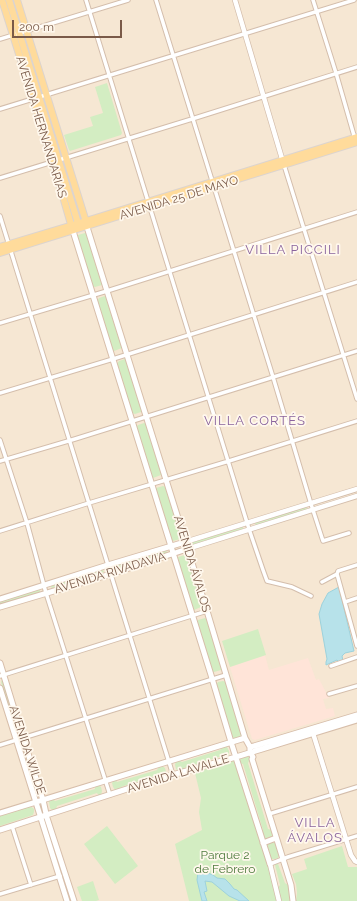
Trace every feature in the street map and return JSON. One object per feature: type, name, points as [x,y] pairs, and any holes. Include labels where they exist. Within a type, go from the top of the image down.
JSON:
[{"type":"main road","name":"AVENIDA HERNANDARIAS","points":[[2,0],[32,99],[86,224]]},
{"type":"main road","name":"AVENIDA HERNANDARIAS","points":[[10,0],[78,223]]},
{"type":"main road","name":"AVENIDA HERNANDARIAS","points":[[17,0],[46,94],[73,228]]},
{"type":"main road","name":"AVENIDA 25 DE MAYO","points":[[0,253],[10,247],[357,141]]},
{"type":"main road","name":"AVENIDA 25 DE MAYO","points":[[73,228],[78,223],[86,224]]},
{"type":"main road","name":"AVENIDA ÁVALOS","points":[[86,224],[207,611],[245,738],[253,757],[252,759],[276,838],[292,885],[292,901]]},
{"type":"main road","name":"AVENIDA ÁVALOS","points":[[73,228],[262,843],[270,864]]},
{"type":"main road","name":"AVENIDA 25 DE MAYO","points":[[0,246],[10,247]]},
{"type":"main road","name":"AVENIDA RIVADAVIA","points":[[0,599],[185,542]]},
{"type":"main road","name":"AVENIDA RIVADAVIA","points":[[0,607],[111,574],[187,549]]},
{"type":"main road","name":"AVENIDA WILDE","points":[[0,663],[2,675],[74,901]]},
{"type":"main road","name":"AVENIDA WILDE","points":[[0,688],[67,901]]},
{"type":"main road","name":"AVENIDA LAVALLE","points":[[312,731],[357,715]]},
{"type":"main road","name":"AVENIDA LAVALLE","points":[[0,830],[173,775],[236,757],[250,749],[357,720]]},
{"type":"main road","name":"AVENIDA LAVALLE","points":[[0,813],[245,738]]},
{"type":"main road","points":[[262,843],[276,838]]},
{"type":"street","points":[[86,0],[249,529],[267,581],[292,587],[311,596]]},
{"type":"street","points":[[0,39],[128,0]]},
{"type":"street","points":[[156,0],[323,541],[349,533]]},
{"type":"street","points":[[235,0],[357,399]]},
{"type":"street","points":[[313,0],[357,141]]},
{"type":"street","points":[[0,109],[354,0]]},
{"type":"street","points":[[0,178],[357,67]]},
{"type":"street","points":[[0,323],[107,291],[357,212]]},
{"type":"street","points":[[0,216],[173,775]]},
{"type":"street","points":[[0,393],[357,282]]},
{"type":"street","points":[[0,461],[69,441],[357,351]]},
{"type":"street","points":[[0,531],[357,421]]},
{"type":"street","points":[[0,440],[27,523],[46,593],[110,795]]},
{"type":"street","name":"AVENIDA RIVADAVIA","points":[[185,542],[357,490]]},
{"type":"street","name":"AVENIDA RIVADAVIA","points":[[187,549],[357,496]]},
{"type":"street","points":[[322,582],[337,572],[357,565]]},
{"type":"street","points":[[337,572],[357,646]]},
{"type":"street","points":[[345,602],[357,598]]},
{"type":"street","points":[[2,675],[207,611]]},
{"type":"street","points":[[352,629],[357,627]]},
{"type":"street","points":[[331,666],[357,657]]},
{"type":"street","points":[[0,746],[226,675]]},
{"type":"street","points":[[329,694],[357,686]]},
{"type":"street","points":[[312,731],[351,855],[357,862]]},
{"type":"street","points":[[269,814],[357,787]]},
{"type":"street","points":[[12,826],[30,885]]},
{"type":"street","points":[[270,864],[357,836]]},
{"type":"street","name":"AVENIDA ÁVALOS","points":[[270,864],[280,901]]},
{"type":"street","points":[[0,894],[65,874]]},
{"type":"shaded area","points":[[0,0],[357,0],[357,901],[0,901]]},
{"type":"shaded area","points":[[265,655],[269,670],[308,658],[316,680],[319,679],[329,698],[323,699],[326,709],[333,708],[335,716],[255,740],[252,739],[230,667]]},
{"type":"green space","points":[[107,83],[122,133],[121,135],[70,151],[64,135],[93,126],[90,117],[103,113],[95,87]]},
{"type":"green space","points":[[47,100],[62,153],[59,153],[43,101]]},
{"type":"green space","points":[[85,233],[88,234],[103,283],[102,285],[95,287],[92,286],[78,237],[78,235]]},
{"type":"green space","points":[[105,296],[107,297],[123,345],[122,348],[114,351],[111,349],[97,301],[99,298]]},
{"type":"green space","points":[[125,359],[128,361],[142,409],[141,412],[135,414],[132,413],[116,365],[119,361]]},
{"type":"green space","points":[[144,423],[147,424],[162,473],[161,475],[153,478],[151,476],[136,427]]},
{"type":"green space","points":[[163,486],[166,487],[182,537],[173,541],[171,540],[155,492],[156,488]]},
{"type":"green space","points":[[306,507],[307,510],[256,526],[255,523]]},
{"type":"green space","points":[[243,527],[243,529],[193,546],[192,542]]},
{"type":"green space","points":[[165,550],[167,551],[166,554],[115,569],[115,566]]},
{"type":"green space","points":[[185,555],[188,556],[203,605],[194,610],[192,608],[177,560],[178,557]]},
{"type":"green space","points":[[103,570],[104,572],[52,588],[51,587],[51,586]]},
{"type":"green space","points":[[39,589],[40,592],[0,605],[0,601]]},
{"type":"green space","points":[[205,618],[207,620],[221,667],[221,670],[214,672],[211,671],[197,622],[198,620]]},
{"type":"green space","points":[[258,629],[266,655],[230,667],[222,641]]},
{"type":"green space","points":[[2,680],[18,731],[16,733],[1,682]]},
{"type":"green space","points":[[218,682],[226,682],[242,734],[239,738],[235,739],[231,736],[216,685]]},
{"type":"green space","points":[[23,746],[39,796],[36,797],[21,747]]},
{"type":"green space","points":[[225,746],[229,751],[228,757],[223,758],[222,756],[184,768],[182,771],[176,769],[176,761],[179,760],[182,762],[220,750]]},
{"type":"green space","points":[[248,756],[250,759],[248,763],[268,829],[272,830],[273,833],[272,837],[264,839],[261,833],[263,830],[243,764],[239,763],[238,759],[240,757]]},
{"type":"green space","name":"Parque 2 de Febrero","points":[[234,759],[236,760],[279,901],[189,901],[175,844],[202,830],[199,812],[201,798],[195,773]]},
{"type":"green space","points":[[162,766],[165,768],[165,776],[162,777],[160,774],[121,787],[116,791],[113,787],[113,781],[116,780],[117,782],[157,770]]},
{"type":"green space","points":[[98,784],[102,791],[101,795],[99,796],[97,793],[57,806],[56,809],[52,810],[50,808],[49,801],[53,799],[55,801],[95,789],[95,785]]},
{"type":"green space","points":[[29,805],[34,809],[33,815],[0,826],[0,814]]},
{"type":"green space","points":[[107,826],[138,866],[115,884],[84,844]]},
{"type":"green space","points":[[268,843],[275,843],[279,855],[278,858],[275,859],[271,859],[267,846]]},
{"type":"green space","points":[[342,846],[348,867],[357,867],[357,901],[296,901],[296,884],[292,874],[307,869],[304,859]]},
{"type":"green space","points":[[276,863],[278,864],[285,883],[288,885],[290,901],[281,901],[278,888],[280,885],[275,865]]},
{"type":"green space","points":[[93,881],[99,900],[82,901],[77,887]]},
{"type":"water","points":[[339,587],[354,651],[345,653],[342,656],[343,661],[339,662],[337,660],[326,665],[327,659],[319,614],[328,593]]},
{"type":"water","points":[[200,870],[217,878],[225,879],[234,889],[249,901],[240,901],[229,896],[212,882],[205,881],[207,891],[204,892],[207,901],[202,901],[197,880],[198,872]]},
{"type":"district","name":"VILLA PICCILI","points":[[293,250]]},
{"type":"district","name":"VILLA CORTÉS","points":[[255,421]]},
{"type":"district","name":"VILLA ÁVALOS","points":[[315,830]]}]
